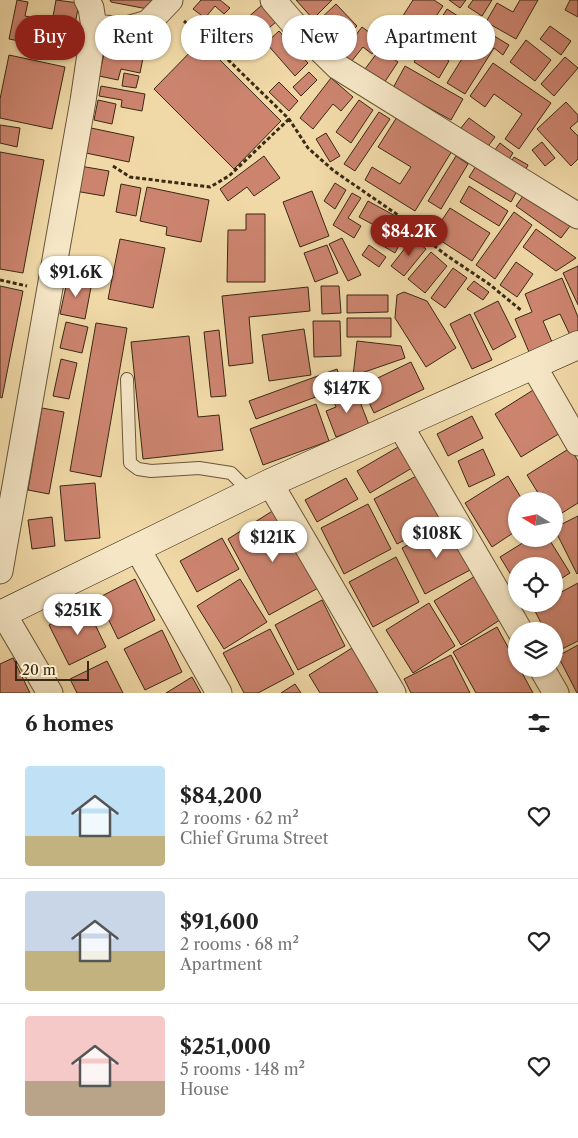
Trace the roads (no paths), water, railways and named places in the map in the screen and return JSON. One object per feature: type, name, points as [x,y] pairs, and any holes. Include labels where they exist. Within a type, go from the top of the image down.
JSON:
[{"type":"main road","points":[[2,614],[260,488],[578,345]]},
{"type":"street","points":[[0,571],[83,101],[94,27],[91,8],[87,0]]},
{"type":"street","points":[[273,0],[292,22],[338,66],[578,216]]},
{"type":"street","points":[[94,27],[123,30],[148,23],[168,2]]},
{"type":"street","points":[[533,365],[578,443]]},
{"type":"street","points":[[400,425],[515,622]]},
{"type":"street","points":[[260,488],[392,693]]},
{"type":"street","points":[[137,548],[219,693]]},
{"type":"street","points":[[2,614],[50,693]]},
{"type":"street","points":[[547,677],[556,693]]},
{"type":"lane","points":[[127,378],[130,463],[138,469],[151,471],[198,468],[231,473],[260,488]]}]
